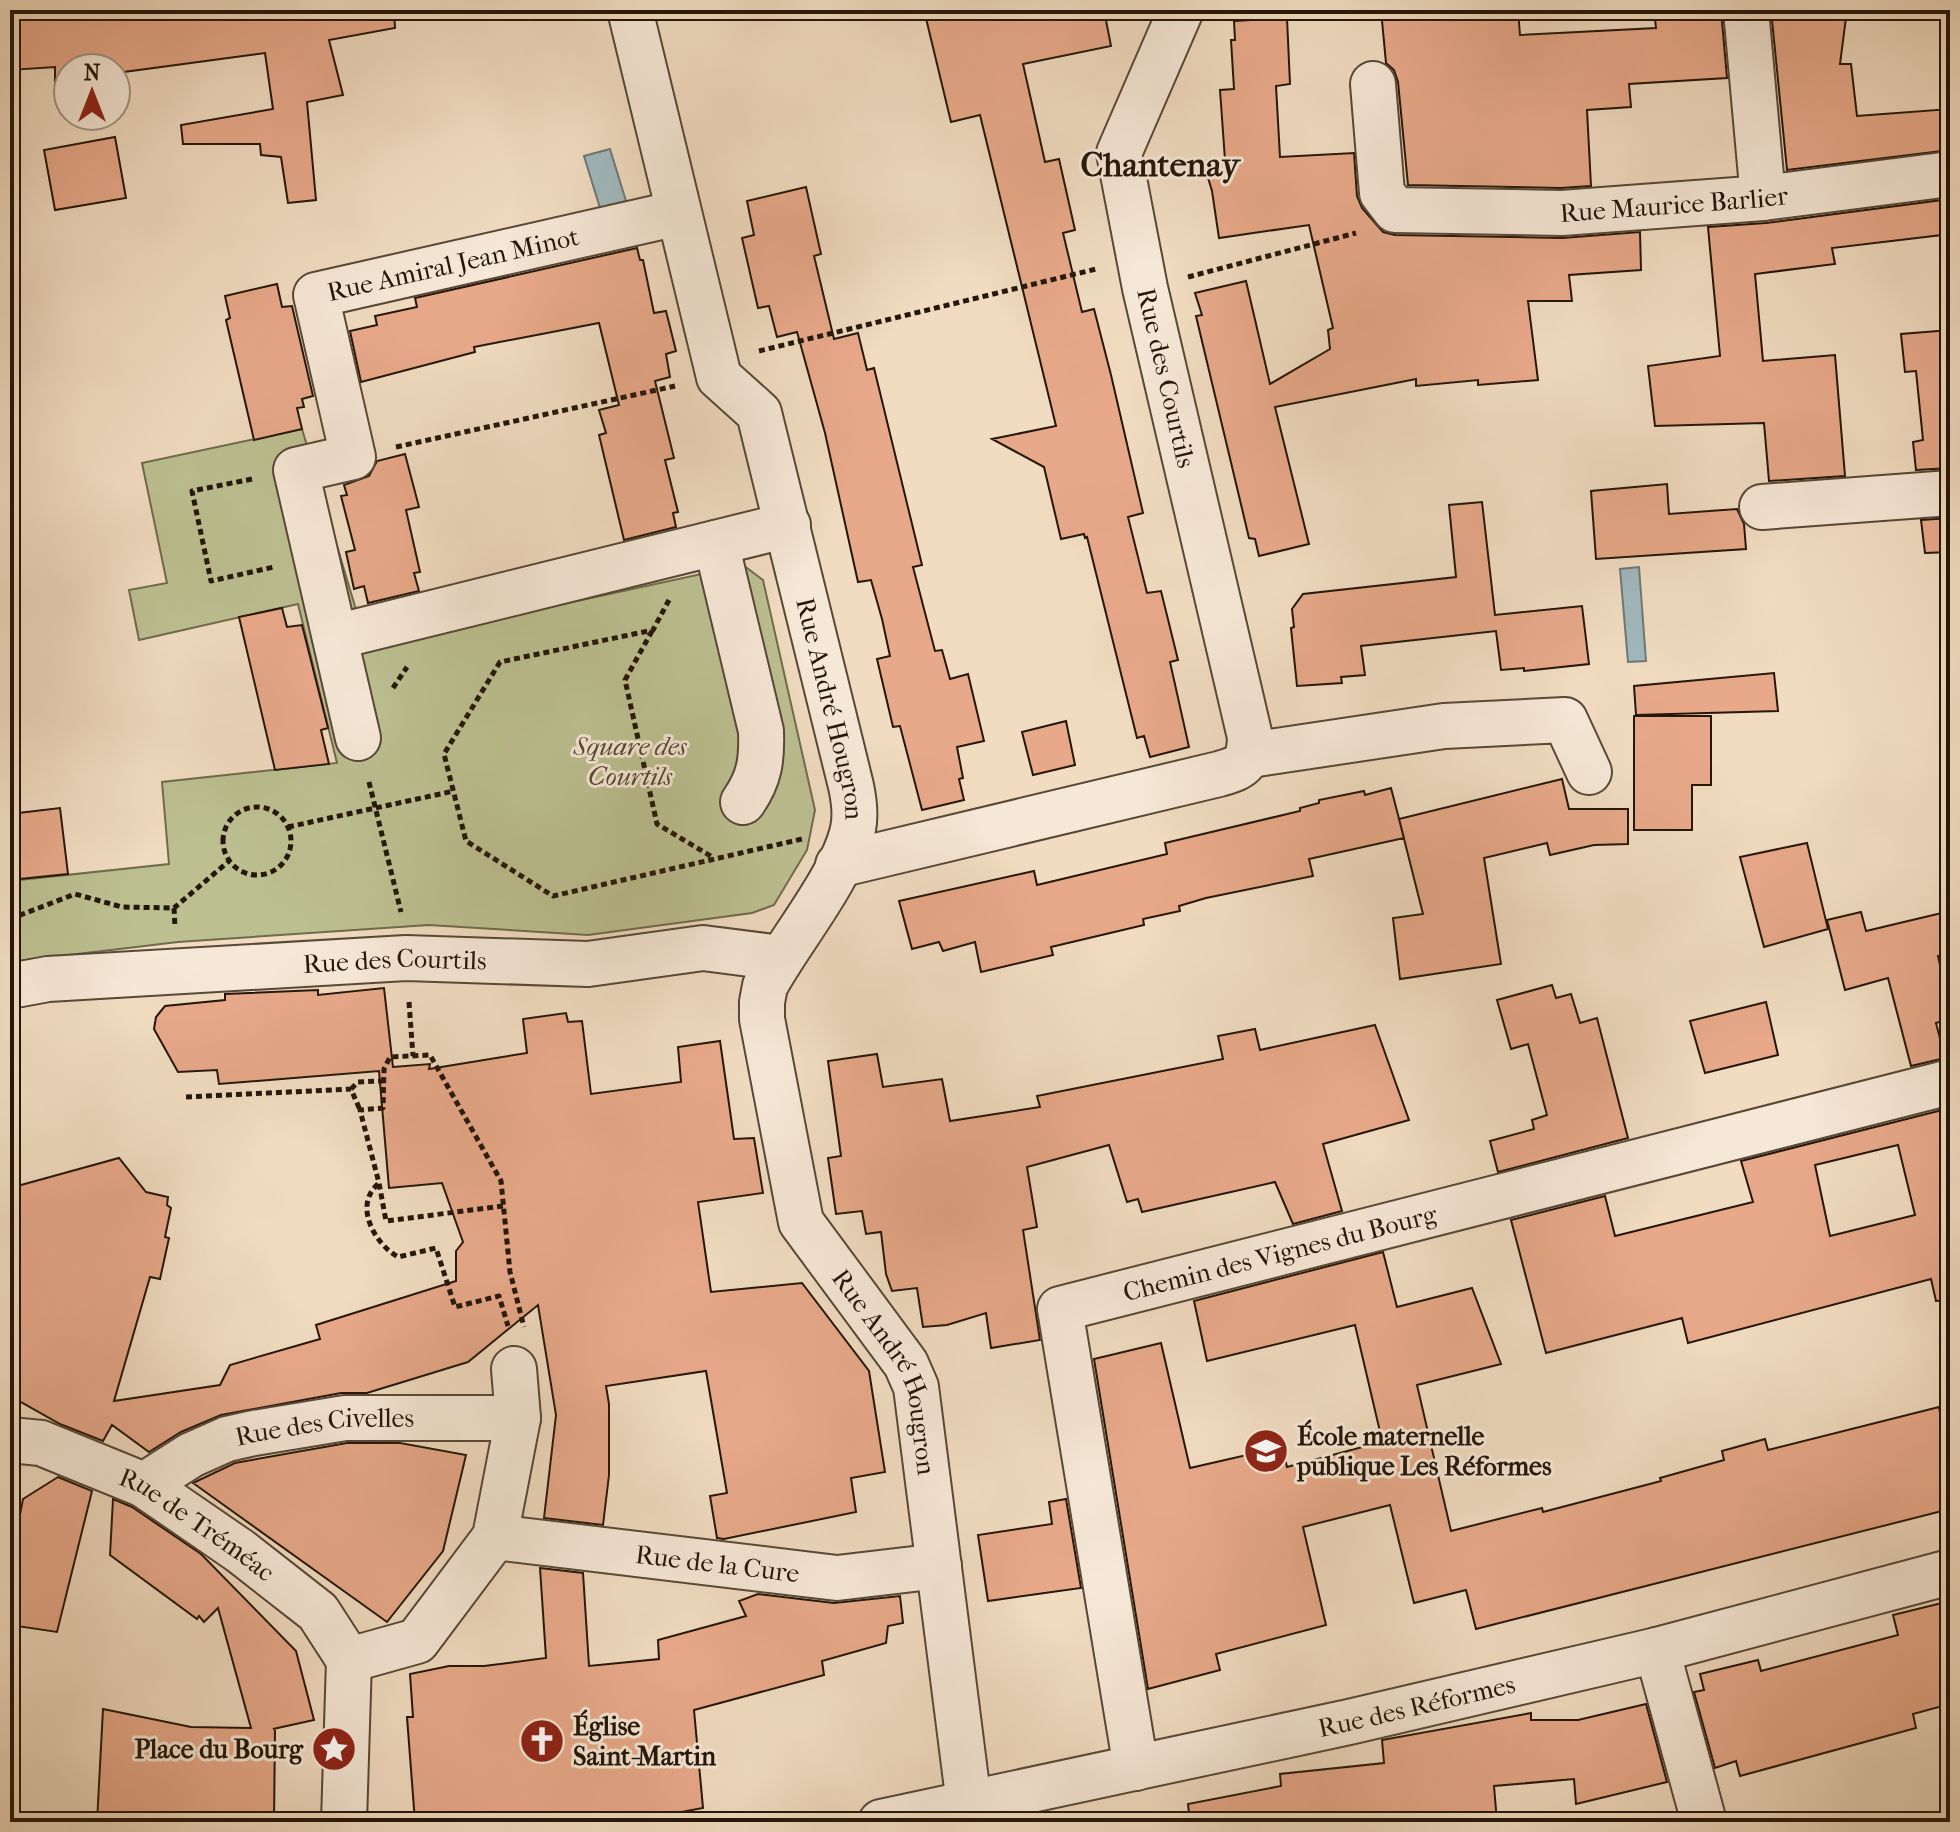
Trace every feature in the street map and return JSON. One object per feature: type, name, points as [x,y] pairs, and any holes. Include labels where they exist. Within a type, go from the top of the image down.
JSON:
[{"type":"street","points":[[630,10],[718,369]]},
{"type":"street","name":"Rue des Courtils","points":[[1181,10],[1119,153],[1142,273],[1250,737],[1250,755]]},
{"type":"street","points":[[1746,10],[1763,198]]},
{"type":"street","points":[[1373,84],[1382,193],[1395,210]]},
{"type":"street","name":"Rue Maurice Barlier","points":[[1395,210],[1562,213],[1763,198],[1950,174]]},
{"type":"street","name":"Rue Amiral Jean Minot","points":[[353,457],[316,295],[678,213]]},
{"type":"street","name":"Rue André Hougron","points":[[718,369],[759,413],[851,786],[855,816],[853,832],[842,856],[765,986],[762,1019],[801,1222],[906,1364],[916,1387],[969,1804]]},
{"type":"street","points":[[353,457],[296,470],[358,738]]},
{"type":"street","points":[[1762,507],[1950,493]]},
{"type":"street","points":[[335,637],[788,525]]},
{"type":"street","points":[[708,545],[761,731],[759,775],[743,802]]},
{"type":"street","points":[[842,856],[1219,774],[1239,768],[1250,755],[1444,726],[1565,720],[1589,772]]},
{"type":"street","name":"Rue des Courtils","points":[[10,986],[48,979],[406,958],[588,964],[703,948],[781,958]]},
{"type":"street","name":"Chemin des Vignes du Bourg","points":[[1136,1768],[1060,1309],[1950,1082]]},
{"type":"street","points":[[344,1822],[349,1660],[417,1641],[495,1537],[518,1418],[512,1350]]},
{"type":"street","name":"Rue des Civelles","points":[[144,1485],[191,1455],[227,1439],[254,1433],[345,1418],[518,1418]]},
{"type":"street","name":"Rue de Tréméac","points":[[10,1440],[41,1443],[144,1485],[240,1551],[318,1612],[349,1660]]},
{"type":"street","name":"Rue de la Cure","points":[[495,1537],[837,1578],[939,1566]]},
{"type":"street","name":"Rue des Réformes","points":[[881,1822],[1349,1722],[1657,1650],[1950,1572]]},
{"type":"street","points":[[1657,1650],[1704,1822]]},
{"type":"path","points":[[353,457],[718,369],[1142,273],[1377,227],[1395,210]]},
{"type":"path","points":[[296,470],[192,491],[211,581],[317,559]]},
{"type":"path","points":[[708,545],[625,680],[657,824],[714,858]]},
{"type":"path","points":[[413,1056],[401,913],[358,738],[448,609]]},
{"type":"path","points":[[653,630],[500,662],[444,754],[466,841],[553,896],[807,838],[842,856]]},
{"type":"path","points":[[288,827],[454,791]]},
{"type":"path","points":[[257,806],[271,809],[282,817],[288,827],[291,835],[289,853],[271,872],[258,875],[245,873],[229,861],[223,847],[224,830],[234,815],[243,809],[257,806]]},
{"type":"path","points":[[10,919],[75,894],[122,907],[174,908],[229,861]]},
{"type":"path","points":[[360,1110],[383,1108],[384,1069],[390,1057],[430,1055],[501,1181],[510,1272],[526,1335],[512,1339],[512,1350]]},
{"type":"path","points":[[186,1097],[351,1089],[358,1082],[383,1081]]},
{"type":"path","points":[[351,1089],[360,1110],[386,1221],[503,1206]]},
{"type":"path","points":[[379,1183],[371,1190],[368,1214],[378,1240],[398,1257],[436,1248],[455,1307],[499,1296],[512,1350]]},
{"type":"green space","name":"Square des Courtils","points":[[302,429],[357,613],[392,641],[743,565],[763,580],[815,810],[807,850],[774,905],[752,913],[588,935],[429,925],[178,942],[10,962],[10,881],[169,864],[162,782],[337,763],[298,604],[139,640],[129,590],[167,583],[142,463]]},
{"type":"water","points":[[610,149],[626,201],[600,208],[584,156]]},
{"type":"water","points":[[1639,567],[1646,661],[1628,662],[1620,569]]},
{"type":"building","points":[[10,10],[90,10],[91,17],[129,10],[394,10],[395,28],[329,40],[343,95],[307,102],[316,200],[288,203],[281,157],[261,155],[260,144],[183,144],[181,125],[273,109],[265,53],[132,71],[132,52],[52,52],[52,67],[10,70]]},
{"type":"building","points":[[924,10],[1104,10],[1111,46],[1023,64],[1045,162],[1059,159],[1075,230],[1063,233],[1082,312],[1094,309],[1111,375],[1143,513],[1128,517],[1147,593],[1161,591],[1178,660],[1170,662],[1189,747],[1150,757],[1144,736],[1137,738],[1087,537],[1084,534],[1061,539],[1044,467],[992,439],[1056,426],[980,115],[951,122]]},
{"type":"building","points":[[1381,10],[1518,10],[1520,35],[1656,28],[1654,10],[1721,10],[1727,78],[1629,84],[1631,107],[1587,110],[1591,186],[1408,185],[1398,82],[1394,70],[1386,63]]},
{"type":"building","points":[[1771,10],[1847,10],[1840,64],[1851,64],[1857,116],[1950,109],[1950,150],[1787,170]]},
{"type":"building","points":[[1287,18],[1290,84],[1276,86],[1280,157],[1354,153],[1357,196],[1362,208],[1383,232],[1395,235],[1562,238],[1640,232],[1641,270],[1569,275],[1572,301],[1528,301],[1538,380],[1478,385],[1478,380],[1416,386],[1416,379],[1275,407],[1309,544],[1259,556],[1255,539],[1249,538],[1196,316],[1202,315],[1195,293],[1246,281],[1270,384],[1330,349],[1328,330],[1333,328],[1309,225],[1219,238],[1212,191],[1203,161],[1225,160],[1220,90],[1234,89],[1231,40],[1235,40],[1234,21]]},
{"type":"building","points":[[115,137],[126,198],[55,210],[44,150]]},
{"type":"building","points":[[806,187],[821,254],[814,256],[834,339],[858,333],[867,370],[874,368],[922,565],[913,567],[935,651],[942,650],[950,679],[968,674],[984,741],[957,747],[964,800],[922,810],[900,726],[893,727],[877,659],[890,656],[882,619],[871,580],[858,582],[825,433],[797,332],[777,337],[769,306],[758,308],[742,238],[754,235],[747,201]]},
{"type":"building","points":[[1950,199],[1950,234],[1832,248],[1835,264],[1755,274],[1763,361],[1835,355],[1845,476],[1769,481],[1764,423],[1655,426],[1648,366],[1720,356],[1708,227],[1766,223]]},
{"type":"building","points":[[637,248],[640,260],[643,260],[654,313],[666,311],[676,351],[666,354],[670,377],[655,381],[674,458],[665,460],[678,512],[673,513],[676,527],[624,540],[599,435],[606,433],[599,410],[619,405],[599,323],[474,347],[475,352],[361,382],[350,331],[377,325],[375,316],[417,307],[415,298]]},
{"type":"building","points":[[277,284],[282,307],[292,306],[313,396],[302,399],[304,407],[297,408],[302,429],[254,440],[226,320],[230,318],[225,296]]},
{"type":"building","points":[[1950,330],[1950,468],[1916,470],[1913,442],[1923,440],[1916,371],[1905,372],[1901,334]]},
{"type":"building","points":[[405,454],[419,507],[406,510],[420,572],[414,573],[419,591],[368,603],[364,586],[354,589],[346,552],[355,550],[341,496],[347,495],[344,485],[369,476],[377,461]]},
{"type":"building","points":[[1667,484],[1669,514],[1737,509],[1744,524],[1746,549],[1596,559],[1591,491]]},
{"type":"building","points":[[1482,502],[1495,615],[1582,606],[1589,664],[1524,671],[1524,668],[1501,670],[1496,631],[1361,646],[1365,675],[1341,677],[1342,683],[1297,686],[1292,609],[1303,594],[1456,577],[1449,505]]},
{"type":"building","points":[[1950,518],[1950,552],[1925,553],[1921,520]]},
{"type":"building","points":[[282,608],[287,627],[302,625],[328,728],[321,730],[329,764],[275,770],[239,617]]},
{"type":"building","points":[[1774,673],[1778,711],[1636,715],[1634,686]]},
{"type":"building","points":[[1634,716],[1711,716],[1711,785],[1692,785],[1692,830],[1634,830]]},
{"type":"building","points":[[1066,721],[1075,765],[1033,775],[1022,732]]},
{"type":"building","points":[[1562,779],[1569,809],[1628,809],[1628,844],[1594,845],[1550,855],[1547,843],[1484,858],[1501,964],[1400,979],[1393,918],[1423,914],[1399,819]]},
{"type":"building","points":[[1391,788],[1404,838],[1309,859],[1313,876],[1206,898],[1179,906],[1180,911],[1143,919],[1144,925],[1051,947],[1053,955],[981,972],[975,942],[943,951],[939,942],[912,949],[899,901],[1034,871],[1037,885],[1167,854],[1165,843],[1300,811],[1300,808],[1319,803],[1319,800],[1364,791],[1365,795]]},
{"type":"building","points":[[60,808],[68,874],[10,880],[10,814]]},
{"type":"building","points":[[1807,843],[1828,929],[1764,947],[1740,857]]},
{"type":"building","points":[[1950,911],[1950,953],[1938,956],[1950,1011],[1950,1019],[1936,1023],[1945,1058],[1911,1066],[1888,978],[1845,990],[1827,920],[1861,912],[1866,931]]},
{"type":"building","points":[[1552,985],[1556,998],[1571,994],[1580,1023],[1597,1018],[1628,1138],[1498,1172],[1490,1141],[1534,1129],[1532,1120],[1547,1115],[1528,1044],[1511,1049],[1497,1000]]},
{"type":"building","points":[[384,988],[393,1067],[430,1064],[429,1069],[527,1053],[523,1019],[566,1013],[568,1022],[582,1021],[591,1094],[681,1082],[678,1047],[720,1041],[734,1139],[754,1138],[763,1193],[698,1202],[711,1292],[802,1283],[869,1371],[885,1472],[851,1478],[856,1512],[717,1538],[710,1496],[727,1493],[706,1371],[606,1386],[609,1475],[603,1525],[544,1518],[556,1415],[538,1305],[468,1362],[367,1393],[341,1393],[221,1415],[181,1432],[149,1452],[112,1425],[103,1441],[60,1424],[14,1398],[10,1378],[10,1188],[119,1158],[146,1192],[168,1197],[167,1205],[171,1208],[165,1237],[169,1238],[160,1279],[150,1277],[114,1401],[220,1385],[230,1365],[320,1339],[316,1325],[456,1281],[456,1251],[463,1242],[442,1183],[389,1188],[379,1071],[219,1084],[217,1070],[178,1072],[154,1029],[156,1017],[165,1006],[225,1000],[225,994],[318,990],[318,995]]},
{"type":"building","points":[[1766,1002],[1778,1055],[1705,1073],[1690,1021]]},
{"type":"building","points":[[1375,1025],[1409,1120],[1323,1144],[1342,1211],[1293,1224],[1275,1182],[1142,1212],[1138,1199],[1127,1202],[1109,1145],[1027,1167],[1037,1227],[1023,1230],[1040,1340],[991,1348],[986,1313],[947,1325],[923,1327],[917,1288],[892,1291],[886,1274],[881,1232],[866,1234],[862,1211],[836,1214],[828,1158],[841,1156],[828,1061],[877,1054],[883,1087],[942,1079],[950,1121],[1040,1107],[1037,1096],[1223,1059],[1218,1036],[1255,1029],[1260,1050]]},
{"type":"building","points":[[1950,1108],[1950,1300],[1936,1301],[1931,1279],[1688,1343],[1682,1318],[1546,1353],[1511,1220],[1605,1196],[1615,1236],[1753,1202],[1741,1161]],"holes":[[[1898,1145],[1915,1215],[1830,1236],[1815,1165]]]},
{"type":"building","points":[[1383,1252],[1397,1307],[1472,1288],[1501,1364],[1417,1385],[1451,1531],[1542,1508],[1543,1512],[1661,1481],[1660,1478],[1724,1460],[1722,1451],[1765,1439],[1768,1450],[1939,1407],[1941,1418],[1950,1415],[1950,1509],[1476,1629],[1466,1590],[1414,1603],[1390,1505],[1303,1527],[1326,1625],[1216,1654],[1220,1670],[1148,1689],[1094,1359],[1161,1343],[1190,1468],[1282,1447],[1287,1467],[1374,1444],[1374,1437],[1381,1436],[1355,1325],[1207,1361],[1194,1301]]},
{"type":"building","points":[[347,1443],[400,1443],[466,1455],[443,1551],[387,1622],[193,1483],[235,1463]]},
{"type":"building","points":[[58,1477],[92,1491],[57,1632],[10,1625],[10,1566],[23,1499]]},
{"type":"building","points":[[113,1499],[132,1507],[201,1554],[296,1651],[314,1720],[273,1729],[274,1822],[97,1822],[103,1709],[191,1727],[251,1728],[218,1608],[204,1622],[199,1616],[197,1619],[110,1555]]},
{"type":"building","points":[[1066,1499],[1081,1588],[988,1601],[978,1535],[1052,1524],[1049,1502]]},
{"type":"building","name":"Église Saint-Martin","points":[[540,1568],[583,1573],[589,1666],[659,1659],[658,1640],[746,1616],[739,1601],[758,1594],[834,1603],[900,1596],[903,1623],[888,1626],[886,1643],[822,1661],[824,1675],[694,1710],[703,1808],[660,1816],[570,1822],[415,1822],[407,1717],[413,1717],[410,1674],[449,1666],[484,1666],[546,1658]]},
{"type":"building","points":[[1950,1601],[1950,1704],[1913,1714],[1916,1728],[1740,1776],[1736,1761],[1715,1768],[1694,1692],[1704,1690],[1700,1674],[1758,1660],[1761,1671],[1898,1635],[1893,1615]]},
{"type":"building","points":[[1646,1704],[1667,1782],[1576,1804],[1574,1779],[1494,1786],[1497,1822],[1190,1822],[1188,1804],[1281,1786],[1280,1774],[1384,1763],[1382,1740],[1531,1713],[1531,1720],[1578,1720]]},
{"type":"place","name":"École maternelle publique Les Réformes","points":[[1266,1451]]},
{"type":"place","name":"Église Saint-Martin","points":[[542,1741]]},
{"type":"place","name":"Place du Bourg","points":[[334,1749]]},
{"type":"district","name":"Chantenay","points":[[1160,165]]}]
